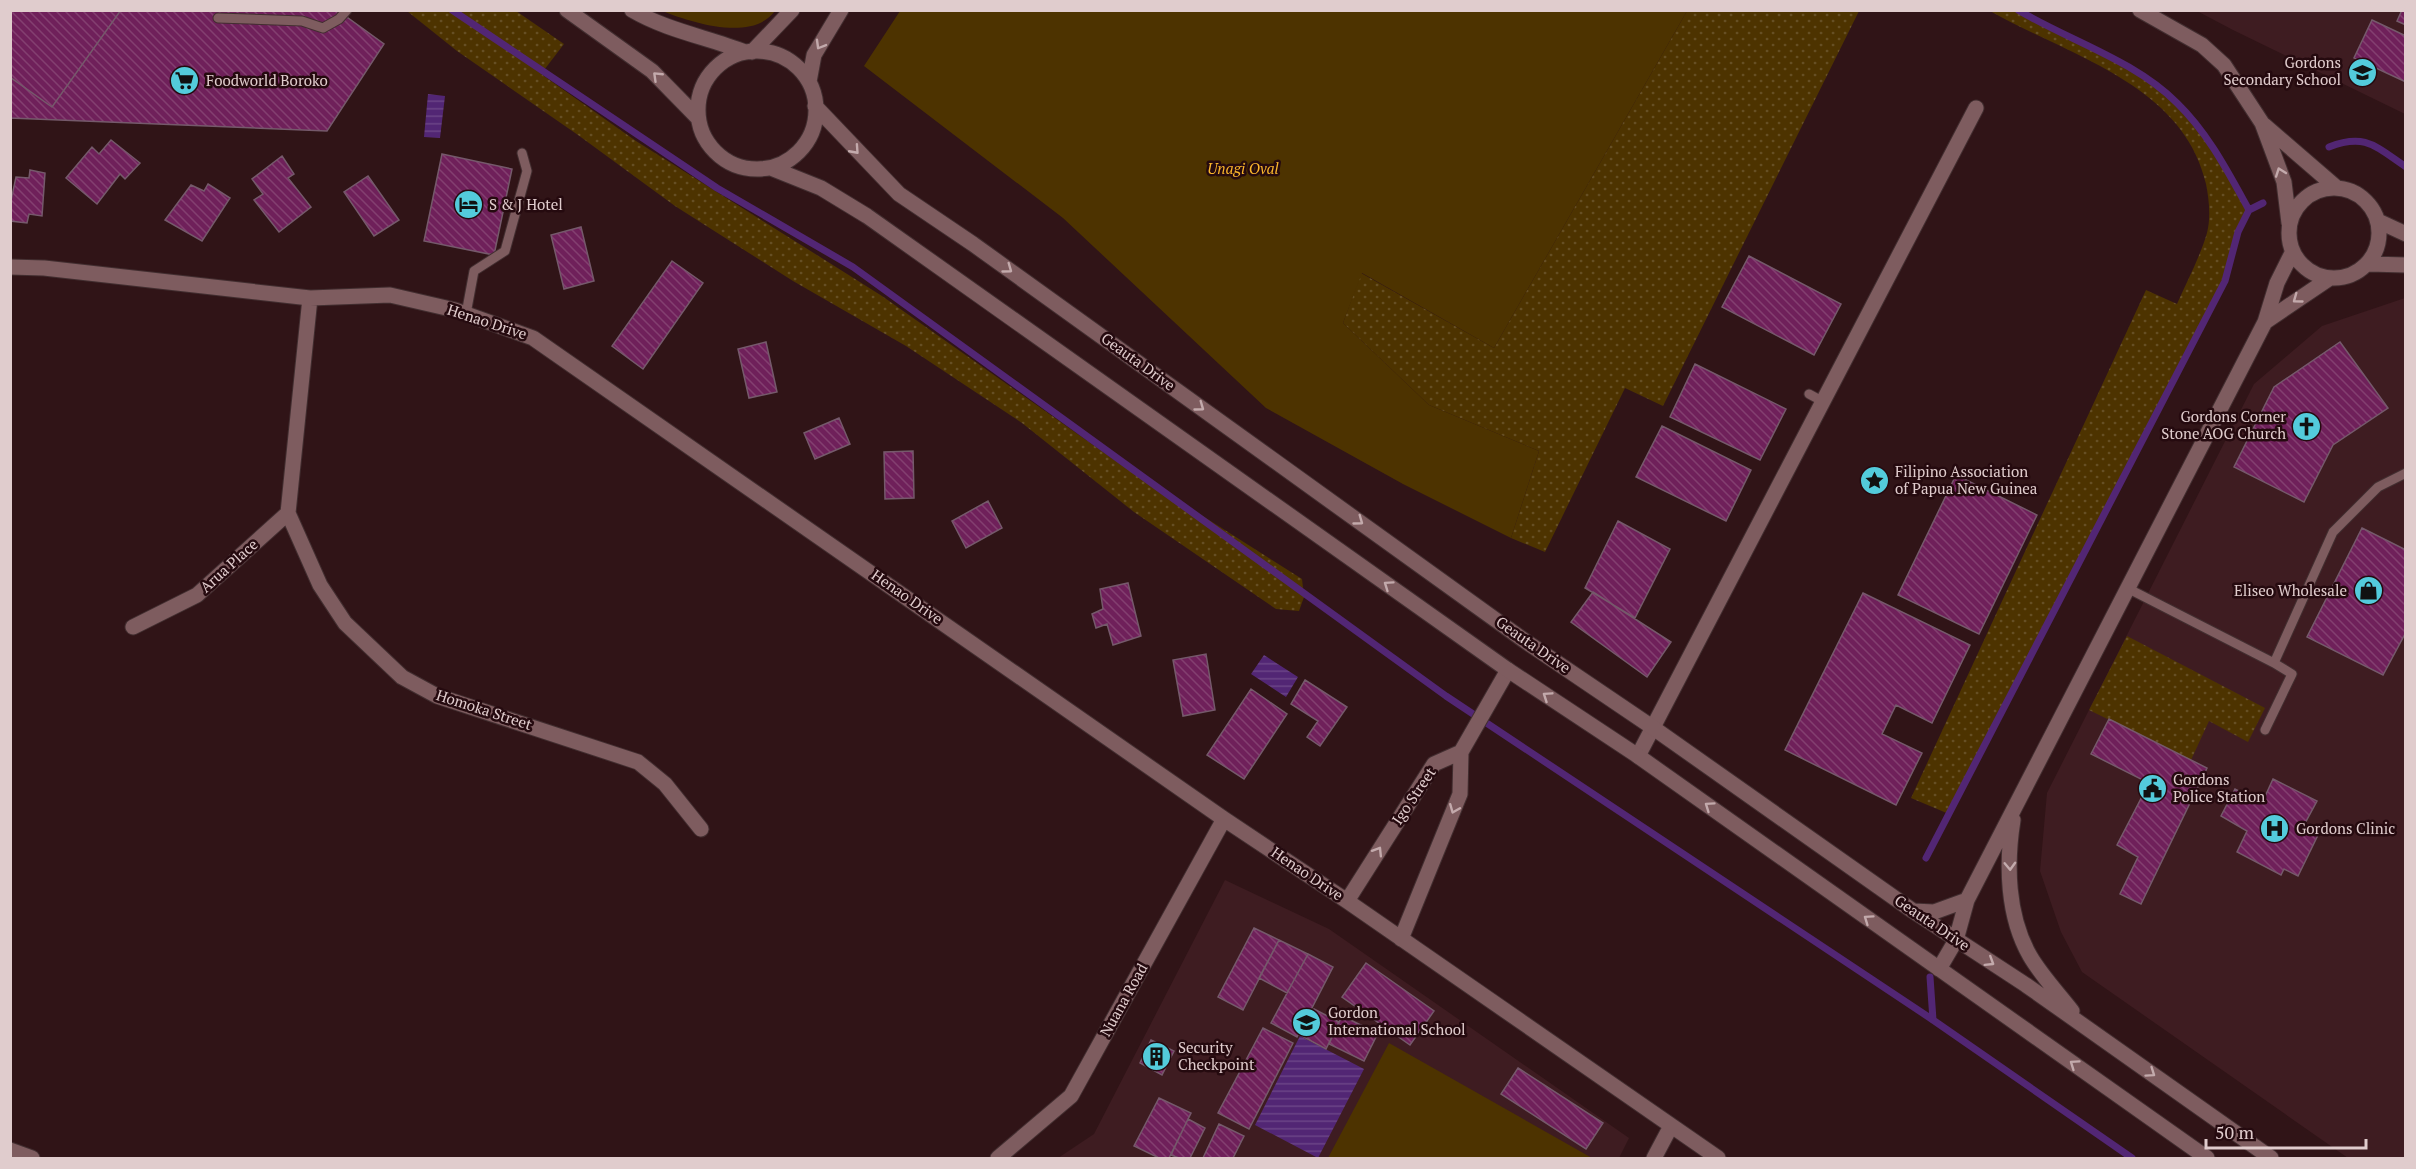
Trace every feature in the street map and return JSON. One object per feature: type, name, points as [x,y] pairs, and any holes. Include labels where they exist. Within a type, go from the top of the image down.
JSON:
[{"type":"main road","points":[[567,10],[652,71],[698,118]]},
{"type":"main road","name":"Geauta Drive","points":[[632,10],[674,30],[749,52],[769,53],[785,58],[799,69],[809,82],[815,106],[814,123],[799,151],[786,161],[771,168]]},
{"type":"main road","points":[[792,10],[749,52],[724,61],[709,76],[700,96],[698,118],[704,137],[716,153],[732,164],[751,169],[771,168],[821,189],[867,216],[1508,670],[1638,756],[2207,1158]]},
{"type":"main road","points":[[809,82],[814,55],[841,10]]},
{"type":"main road","points":[[1939,969],[1956,940],[1967,900],[2265,322],[2277,283],[2292,253],[2284,182],[2262,123],[2224,65],[2209,51],[2140,10]]},
{"type":"main road","name":"Geauta Drive","points":[[815,106],[899,194],[974,244],[1525,641],[1652,727],[1913,911],[2026,985],[2271,1158]]},
{"type":"main road","points":[[1638,756],[1815,397],[1976,108]]},
{"type":"main road","points":[[2262,123],[2337,188],[2363,198],[2378,221],[2406,234]]},
{"type":"main road","points":[[2289,223],[2306,198],[2315,192],[2337,188]]},
{"type":"main road","points":[[2369,264],[2378,242],[2378,221]]},
{"type":"main road","points":[[2292,253],[2312,272],[2330,278]]},
{"type":"main road","points":[[2265,322],[2306,292],[2330,278],[2352,274],[2369,264],[2406,265]]},
{"type":"main road","name":"Henao Drive","points":[[10,267],[44,268],[310,298],[390,295],[466,314],[533,338],[1224,819],[1347,901],[1718,1158]]},
{"type":"main road","name":"Homoka Street","points":[[310,298],[288,513],[320,585],[345,623],[402,677],[437,696],[638,762],[665,784],[701,829]]},
{"type":"main road","name":"Arua Place","points":[[134,627],[197,595],[288,513]]},
{"type":"main road","points":[[1401,939],[1460,794],[1461,752],[1508,670]]},
{"type":"main road","name":"Igo Street","points":[[1347,901],[1434,764],[1461,752]]},
{"type":"main road","points":[[2014,808],[2009,843],[2012,913],[2030,956],[2082,1025]]},
{"type":"main road","name":"Nuana Road","points":[[998,1158],[1071,1096],[1224,819]]},
{"type":"main road","points":[[1913,911],[1934,912],[1967,900]]},
{"type":"main road","points":[[1654,1158],[1671,1126]]},
{"type":"main road","points":[[10,1150],[32,1158]]},
{"type":"lane","points":[[218,18],[302,21],[323,28],[339,19],[347,10]]},
{"type":"lane","points":[[466,314],[474,271],[505,251],[527,171],[522,153]]},
{"type":"lane","points":[[2274,663],[2333,532],[2378,488],[2406,473]]},
{"type":"lane","points":[[2129,589],[2292,674],[2265,730]]},
{"type":"shaded area","name":"Gordons Secondary School","points":[[2197,11],[2405,11],[2405,114],[2233,30]]},
{"type":"shaded area","points":[[428,94],[445,96],[440,138],[424,137]]},
{"type":"shaded area","points":[[2405,298],[2405,1158],[2348,1158],[2082,972],[2061,932],[2040,871],[2047,793],[2254,384],[2322,326]]},
{"type":"shaded area","points":[[1264,655],[1298,677],[1286,697],[1251,674]]},
{"type":"shaded area","name":"Gordon International School","points":[[1225,880],[1329,929],[1629,1138],[1619,1158],[1058,1158],[1094,1134]]},
{"type":"shaded area","points":[[1300,1036],[1364,1069],[1318,1158],[1255,1125]]},
{"type":"green space","points":[[407,11],[516,11],[564,44],[541,74],[636,141],[882,296],[1113,459],[1302,579],[1304,597],[1299,611],[1276,609],[1134,512],[1022,423],[906,346],[793,281],[675,206],[457,51]]},
{"type":"green space","points":[[662,11],[775,11],[765,20],[752,26],[737,28],[705,24]]},
{"type":"green space","name":"Unagi Oval","points":[[900,11],[1687,11],[1494,348],[1362,273],[1343,323],[1429,405],[1539,451],[1511,538],[1403,484],[1266,408],[1063,218],[864,66]]},
{"type":"green space","points":[[1687,11],[1859,11],[1663,406],[1625,388],[1545,552],[1511,538],[1539,451],[1429,405],[1343,323],[1361,273],[1494,348]]},
{"type":"green space","points":[[1990,11],[2018,11],[2143,76],[2178,103],[2218,153],[2249,210],[2238,232],[2225,281],[1949,814],[1911,798],[2146,290],[2177,304],[2201,251],[2209,221],[2206,184],[2193,150],[2174,121],[2148,97],[2119,77]]},
{"type":"green space","points":[[2127,636],[2265,708],[2248,742],[2209,721],[2191,760],[2089,710]]},
{"type":"green space","points":[[1389,1043],[1592,1158],[1328,1158]]},
{"type":"building","points":[[10,10],[121,10],[52,107],[10,77]]},
{"type":"building","name":"Foodworld Boroko","points":[[10,10],[337,10],[384,44],[327,131],[10,118]]},
{"type":"building","points":[[2402,10],[2406,10],[2406,25],[2397,21]]},
{"type":"building","points":[[2372,20],[2406,36],[2406,82],[2354,58]]},
{"type":"building","points":[[111,140],[140,163],[125,179],[120,174],[97,204],[66,178],[92,147],[99,154]]},
{"type":"building","name":"S & J Hotel","points":[[442,154],[512,169],[494,255],[424,241]]},
{"type":"building","points":[[282,156],[294,174],[288,178],[311,207],[279,232],[254,200],[263,194],[252,179]]},
{"type":"building","points":[[30,170],[45,173],[42,216],[29,214],[27,223],[10,221],[10,205],[16,177],[29,178]]},
{"type":"building","points":[[368,176],[399,220],[374,236],[344,192]]},
{"type":"building","points":[[208,184],[230,198],[202,241],[165,220],[191,185],[204,191]]},
{"type":"building","points":[[581,227],[594,281],[564,289],[551,235]]},
{"type":"building","points":[[1749,256],[1841,304],[1814,355],[1722,307]]},
{"type":"building","points":[[672,261],[703,283],[643,369],[612,346]]},
{"type":"building","points":[[766,342],[777,392],[749,398],[738,349]]},
{"type":"building","name":"Gordons Corner Stone AOG Church","points":[[2340,342],[2388,408],[2333,445],[2304,502],[2234,467],[2274,387]]},
{"type":"building","points":[[1695,364],[1786,409],[1760,460],[1670,417]]},
{"type":"building","points":[[839,418],[850,444],[815,459],[804,433]]},
{"type":"building","points":[[1662,426],[1751,470],[1726,521],[1636,477]]},
{"type":"building","points":[[913,451],[914,498],[885,499],[884,452]]},
{"type":"building","points":[[1956,475],[2037,515],[1979,634],[1898,595]]},
{"type":"building","points":[[988,501],[1002,528],[966,548],[952,521]]},
{"type":"building","points":[[1618,521],[1670,549],[1635,618],[1585,588]]},
{"type":"building","name":"Eliseo Wholesale","points":[[2362,528],[2406,550],[2406,632],[2383,675],[2307,637]]},
{"type":"building","points":[[1128,583],[1141,636],[1113,645],[1107,624],[1096,628],[1092,614],[1103,609],[1100,589]]},
{"type":"building","points":[[1593,592],[1671,642],[1647,677],[1571,622]]},
{"type":"building","points":[[1863,593],[1970,645],[1932,723],[1896,705],[1882,734],[1922,753],[1896,805],[1785,750]]},
{"type":"building","points":[[1206,654],[1215,710],[1183,716],[1173,660]]},
{"type":"building","points":[[1305,680],[1347,707],[1320,746],[1307,737],[1318,721],[1291,704]]},
{"type":"building","points":[[1251,689],[1287,714],[1244,779],[1207,755]]},
{"type":"building","points":[[2109,719],[2207,768],[2141,904],[2120,894],[2138,857],[2117,845],[2149,783],[2091,754]]},
{"type":"building","name":"Gordons Clinic","points":[[2273,779],[2317,801],[2303,827],[2318,835],[2298,876],[2284,869],[2281,875],[2237,852],[2247,831],[2221,816],[2235,789],[2262,803]]},
{"type":"building","points":[[1254,928],[1279,940],[1243,1010],[1218,997]]},
{"type":"building","points":[[1279,940],[1308,954],[1287,993],[1259,978]]},
{"type":"building","points":[[1308,954],[1333,967],[1297,1037],[1271,1023]]},
{"type":"building","points":[[1366,963],[1434,1011],[1410,1045],[1342,997]]},
{"type":"building","points":[[1314,1009],[1339,1022],[1326,1049],[1300,1035]]},
{"type":"building","points":[[1342,1016],[1378,1033],[1364,1061],[1329,1044]]},
{"type":"building","points":[[1263,1028],[1293,1043],[1249,1129],[1218,1113]]},
{"type":"building","name":"Security Checkpoint","points":[[1151,1040],[1174,1051],[1162,1075],[1140,1063]]},
{"type":"building","points":[[1518,1068],[1603,1123],[1586,1149],[1501,1094]]},
{"type":"building","points":[[1159,1098],[1191,1113],[1169,1158],[1159,1158],[1134,1146]]},
{"type":"building","points":[[1188,1119],[1205,1128],[1190,1158],[1179,1158],[1171,1155]]},
{"type":"building","points":[[1219,1124],[1244,1136],[1233,1158],[1203,1158]]},
{"type":"waterway","points":[[452,10],[717,188],[853,267],[1446,696],[1933,1020],[2132,1158]]},
{"type":"waterway","points":[[1926,858],[2225,281],[2238,232],[2249,210],[2208,140],[2177,103],[2160,88],[2122,63],[2018,10]]},
{"type":"waterway","points":[[2329,147],[2352,141],[2369,144],[2406,167]]},
{"type":"waterway","points":[[2249,210],[2263,203]]},
{"type":"waterway","points":[[1930,977],[1933,1020]]},
{"type":"place","name":"Gordons Secondary School","points":[[2362,72]]},
{"type":"place","name":"Foodworld Boroko","points":[[185,81]]},
{"type":"place","name":"S & J Hotel","points":[[468,205]]},
{"type":"place","name":"Gordons Corner Stone AOG Church","points":[[2307,426]]},
{"type":"place","name":"Filipino Association of Papua New Guinea","points":[[1874,481]]},
{"type":"place","name":"Eliseo Wholesale","points":[[2368,591]]},
{"type":"place","name":"Gordons Police Station","points":[[2152,789]]},
{"type":"place","name":"Gordons Clinic","points":[[2275,829]]},
{"type":"place","name":"Gordon International School","points":[[1307,1022]]},
{"type":"place","name":"Security Checkpoint","points":[[1157,1057]]}]
